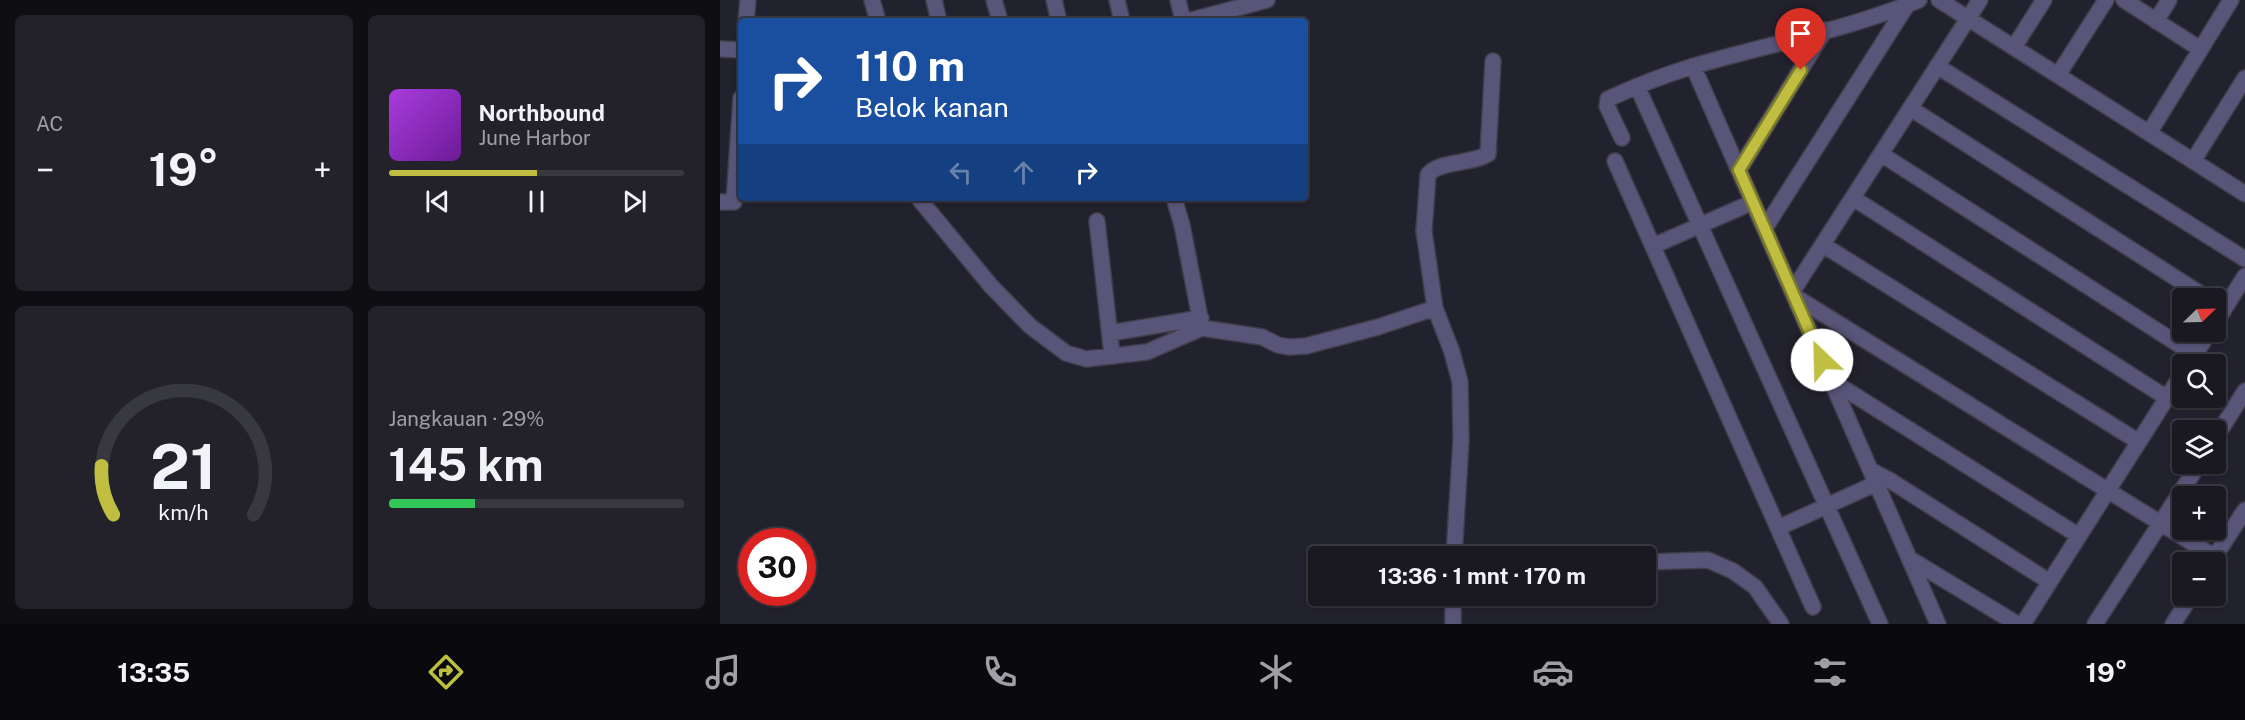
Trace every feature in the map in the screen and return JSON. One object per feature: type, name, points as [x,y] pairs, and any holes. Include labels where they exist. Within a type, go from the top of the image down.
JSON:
[{"type":"street","points":[[746,18],[748,0]]},
{"type":"street","points":[[872,0],[877,18]]},
{"type":"street","points":[[934,0],[938,18]]},
{"type":"street","points":[[994,0],[999,18]]},
{"type":"street","points":[[1054,0],[1058,18]]},
{"type":"street","points":[[1117,0],[1121,18]]},
{"type":"street","points":[[1178,0],[1182,18]]},
{"type":"street","points":[[1197,18],[1239,4],[1267,0]]},
{"type":"street","points":[[1939,0],[2193,161],[2242,186]]},
{"type":"street","points":[[1793,294],[1980,0]]},
{"type":"street","points":[[2014,47],[2044,0]]},
{"type":"street","points":[[2058,75],[2106,0]]},
{"type":"street","points":[[2124,0],[2200,49]]},
{"type":"street","points":[[2156,21],[2169,0]]},
{"type":"street","points":[[2148,132],[2231,0]]},
{"type":"street","points":[[1622,138],[1606,102],[1608,99],[1693,66],[1883,14],[1913,3]]},
{"type":"street","points":[[1765,228],[1913,3]]},
{"type":"street","points":[[1739,170],[1825,30]]},
{"type":"street","points":[[720,49],[738,50]]},
{"type":"street","points":[[1455,546],[1461,440],[1460,382],[1452,352],[1435,308],[1424,231],[1428,175],[1434,169],[1480,159],[1488,154],[1493,61]]},
{"type":"street","points":[[1693,66],[1938,624]]},
{"type":"street","points":[[1938,66],[2245,259]]},
{"type":"street","points":[[2193,161],[2245,78]]},
{"type":"street","points":[[1637,86],[1880,624]]},
{"type":"street","points":[[1910,108],[2191,288]]},
{"type":"street","points":[[1881,154],[2184,354]]},
{"type":"street","points":[[1615,161],[1813,608]]},
{"type":"street","points":[[720,201],[734,202],[738,167]]},
{"type":"street","points":[[1853,198],[2167,398]]},
{"type":"street","points":[[921,201],[991,286],[1048,341],[1066,353],[1086,359],[1147,352],[1202,323]]},
{"type":"street","points":[[1175,201],[1202,323]]},
{"type":"street","points":[[1653,246],[1753,202]]},
{"type":"street","points":[[1097,221],[1112,355]]},
{"type":"street","points":[[1823,245],[2139,442]]},
{"type":"street","points":[[2226,301],[2245,276]]},
{"type":"street","points":[[1793,294],[2160,523],[2202,552]]},
{"type":"street","points":[[1110,333],[1202,323],[1262,337],[1278,345],[1306,346],[1378,327],[1435,308]]},
{"type":"street","points":[[1832,381],[2079,536]]},
{"type":"street","points":[[2023,624],[2172,390]]},
{"type":"street","points":[[2226,421],[2245,391]]},
{"type":"street","points":[[2096,624],[2192,474]]},
{"type":"street","points":[[1778,528],[1827,506],[1874,477],[1891,481],[2050,582]]},
{"type":"street","points":[[2218,552],[2245,510]]},
{"type":"street","points":[[1910,559],[2017,624]]},
{"type":"street","points":[[1656,562],[1708,560],[1732,571],[1755,587],[1781,624]]},
{"type":"street","points":[[1453,606],[1453,624]]},
{"type":"street","points":[[2173,624],[2185,606]]},
{"type":"route","points":[[1801,70],[1739,170],[1822,360]]}]
